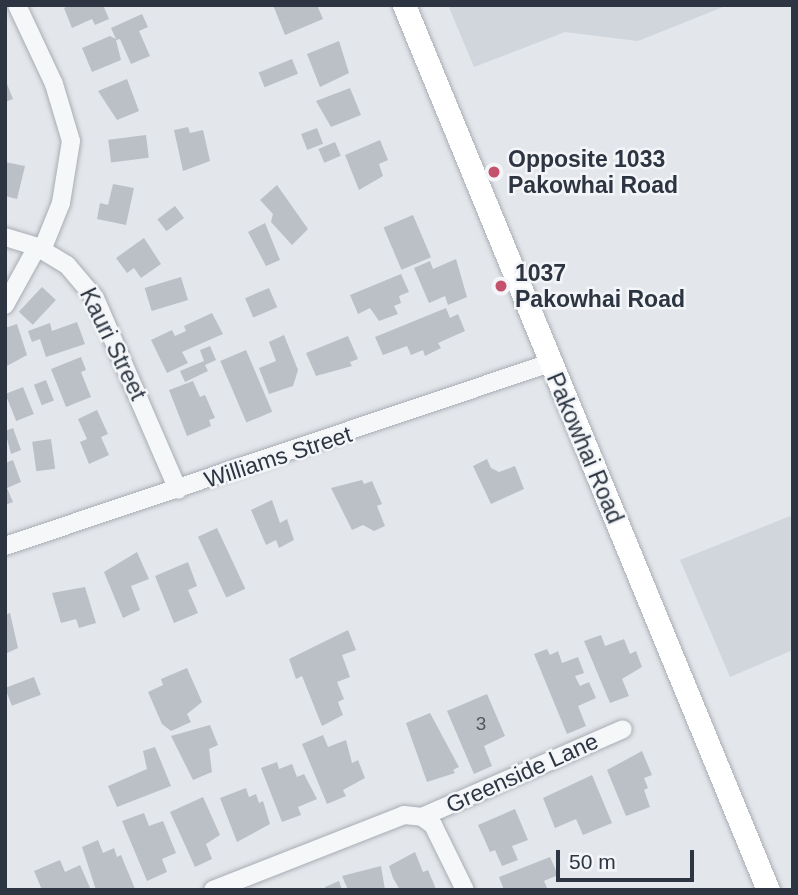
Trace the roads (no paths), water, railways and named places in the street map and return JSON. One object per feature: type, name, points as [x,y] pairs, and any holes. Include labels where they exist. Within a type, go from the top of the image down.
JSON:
[{"type":"main road","name":"Pakowhai Road","points":[[404,5],[768,890]]},
{"type":"street","points":[[5,305],[40,249],[61,203],[71,141],[54,84],[17,5]]},
{"type":"street","name":"Kauri Street","points":[[5,237],[40,249],[67,265],[95,298],[178,490]]},
{"type":"street","name":"Williams Street","points":[[5,546],[550,363]]},
{"type":"street","name":"Greenside Lane","points":[[422,817],[623,729]]},
{"type":"street","points":[[213,890],[387,818],[422,817],[441,837],[465,890]]},
{"type":"place","name":"Opposite 1033 Pakowhai Road","points":[[494,172]]},
{"type":"place","name":"1037 Pakowhai Road","points":[[501,286]]}]
